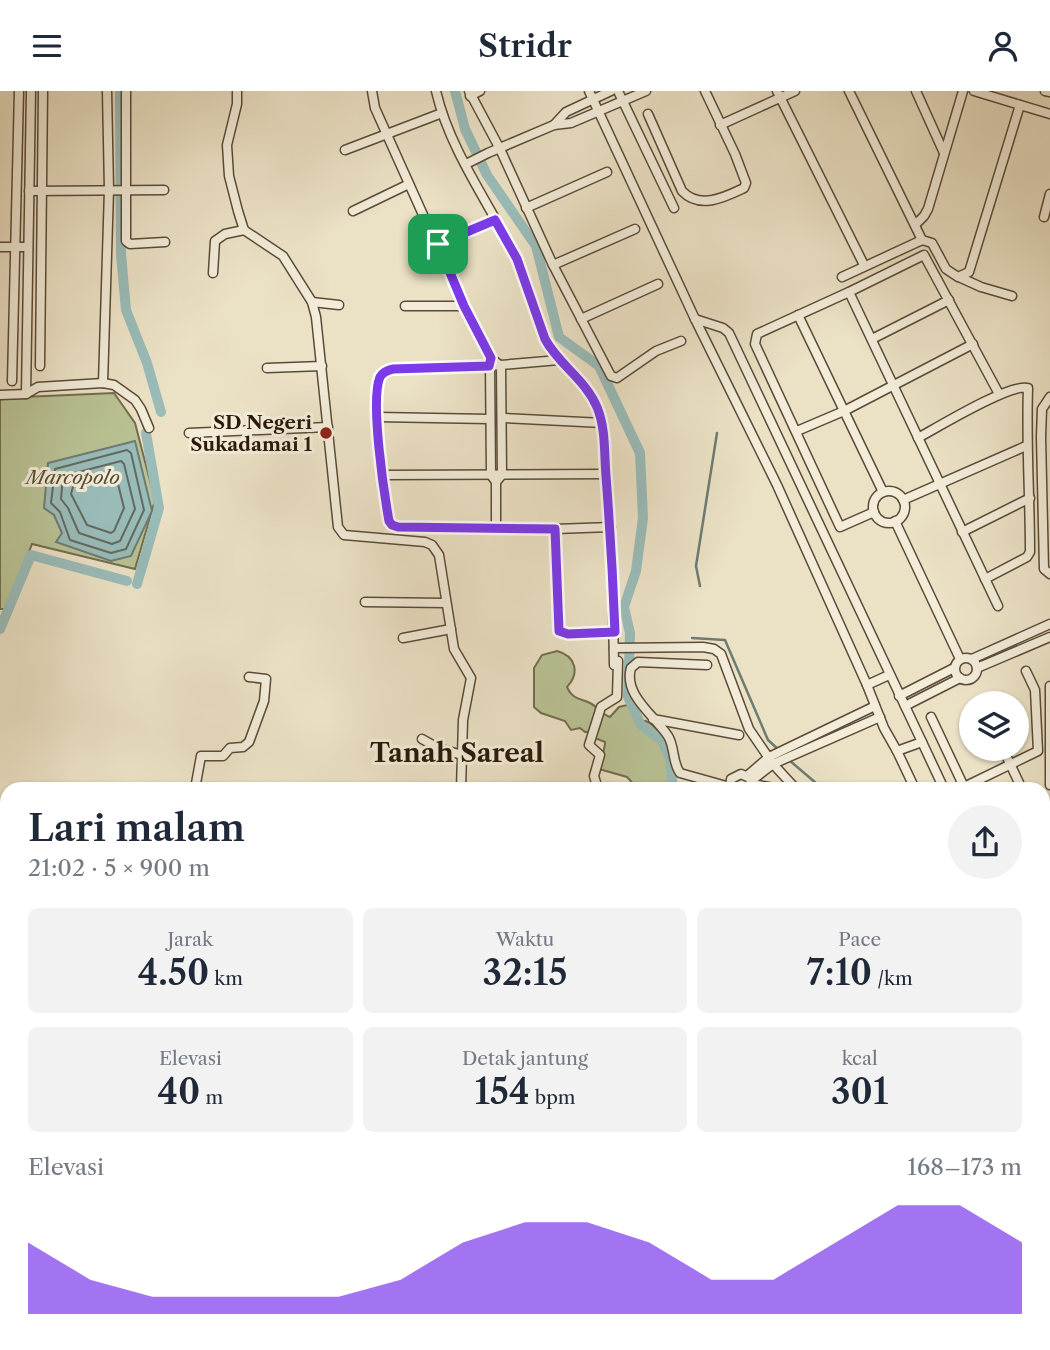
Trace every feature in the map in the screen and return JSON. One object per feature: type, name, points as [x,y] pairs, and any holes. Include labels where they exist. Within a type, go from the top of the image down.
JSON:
[{"type":"street","points":[[12,381],[19,91]]},
{"type":"street","points":[[26,394],[31,91]]},
{"type":"street","points":[[40,366],[43,91]]},
{"type":"street","points":[[103,383],[111,190],[107,91]]},
{"type":"street","points":[[126,91],[125,190],[128,243],[165,242]]},
{"type":"street","points":[[237,91],[227,154],[229,176],[244,230]]},
{"type":"street","points":[[372,91],[375,108],[385,133],[490,362],[489,419],[496,477]]},
{"type":"street","points":[[436,91],[442,113],[517,259],[545,339],[559,360],[589,391],[603,423],[611,527],[617,697],[601,707],[589,745],[600,755],[594,776],[596,782]]},
{"type":"street","points":[[480,91],[470,93],[611,376],[614,378],[656,351],[681,341]]},
{"type":"street","points":[[554,125],[566,112],[591,95],[611,91]]},
{"type":"street","points":[[618,91],[674,208]]},
{"type":"street","points":[[469,163],[554,125],[571,123],[599,113],[646,91]]},
{"type":"street","points":[[648,114],[682,191],[699,200],[723,198],[744,188],[746,184],[705,91]]},
{"type":"street","points":[[720,125],[778,94],[795,91]]},
{"type":"street","points":[[849,91],[922,240]]},
{"type":"street","points":[[916,91],[944,153]]},
{"type":"street","points":[[916,224],[928,209],[963,91]]},
{"type":"street","points":[[974,91],[1050,114]]},
{"type":"street","points":[[778,94],[864,265]]},
{"type":"street","points":[[591,95],[695,319],[777,485],[912,782]]},
{"type":"street","points":[[958,277],[969,271],[973,264],[1020,105]]},
{"type":"street","points":[[345,150],[442,113]]},
{"type":"street","points":[[526,208],[607,172]]},
{"type":"street","points":[[353,211],[409,184]]},
{"type":"street","points":[[29,191],[164,190]]},
{"type":"street","points":[[1044,217],[1050,194]]},
{"type":"street","points":[[438,244],[495,220]]},
{"type":"street","points":[[554,265],[635,229]]},
{"type":"street","points":[[213,273],[215,241],[225,234],[244,230],[279,251],[312,302],[317,317],[338,527],[341,532],[349,535],[425,542],[432,545],[439,555],[456,655],[471,678],[463,720],[461,782]]},
{"type":"street","points":[[842,277],[922,240],[932,243],[946,269],[958,277],[1012,296]]},
{"type":"street","points":[[0,247],[28,247]]},
{"type":"street","points":[[874,512],[840,527],[755,344],[755,338],[760,331],[925,255],[999,394]]},
{"type":"street","points":[[581,319],[658,284]]},
{"type":"street","points":[[849,292],[998,606]]},
{"type":"street","points":[[872,339],[949,300]]},
{"type":"street","points":[[312,302],[339,305]]},
{"type":"street","points":[[405,306],[464,306]]},
{"type":"street","points":[[798,315],[883,492]]},
{"type":"street","points":[[695,319],[723,328],[729,333],[941,782]]},
{"type":"street","points":[[797,431],[844,411],[973,344]]},
{"type":"street","points":[[559,360],[501,366],[490,362],[387,371],[379,379],[377,417],[389,521],[398,527],[611,527]]},
{"type":"street","points":[[496,528],[496,477],[503,418],[501,366]]},
{"type":"street","points":[[268,369],[322,368]]},
{"type":"street","points":[[0,381],[26,381],[38,387]]},
{"type":"street","points":[[0,395],[26,394],[38,387],[103,383],[114,385],[128,394],[141,409],[149,428]]},
{"type":"street","points":[[918,438],[999,394],[1023,386],[1028,388],[1026,446],[1030,498],[1029,555],[985,579]]},
{"type":"street","points":[[1050,397],[1042,409],[1041,437],[1047,523],[1045,569],[1050,574]]},
{"type":"street","points":[[377,417],[489,419]]},
{"type":"street","points":[[503,418],[603,423]]},
{"type":"street","points":[[188,433],[328,427]]},
{"type":"street","points":[[1041,437],[1050,441]]},
{"type":"street","points":[[903,501],[1026,446]]},
{"type":"street","points":[[382,475],[496,477],[606,474]]},
{"type":"street","points":[[883,492],[898,494],[903,501],[901,516],[895,521],[879,519],[874,512],[876,496],[883,492]]},
{"type":"street","points":[[962,532],[1030,498]]},
{"type":"street","points":[[895,521],[960,659]]},
{"type":"street","points":[[555,529],[559,631],[568,634],[615,632]]},
{"type":"street","points":[[365,602],[446,603]]},
{"type":"street","points":[[899,695],[954,668],[960,659],[972,659],[1050,624]]},
{"type":"street","points":[[403,638],[451,629]]},
{"type":"street","points":[[977,668],[1050,637]]},
{"type":"street","points":[[617,648],[715,649],[721,654],[749,729],[790,782]]},
{"type":"street","points":[[614,665],[617,648]]},
{"type":"street","points":[[905,706],[960,678],[970,679],[977,668],[972,659]]},
{"type":"street","points":[[707,665],[638,662],[629,673],[642,704],[669,737],[680,773],[710,782]]},
{"type":"street","points":[[954,668],[960,678]]},
{"type":"street","points":[[976,782],[1038,751],[1035,690],[1026,671]]},
{"type":"street","points":[[867,685],[889,675]]},
{"type":"street","points":[[196,782],[201,756],[223,756],[230,748],[243,747],[249,743],[264,701],[266,680],[249,677]]},
{"type":"street","points":[[1050,686],[1050,782]]},
{"type":"street","points":[[752,782],[771,760],[875,706]]},
{"type":"street","points":[[771,760],[880,717]]},
{"type":"street","points":[[931,717],[961,782]]},
{"type":"street","points":[[653,719],[739,734]]},
{"type":"street","points":[[422,739],[462,755]]},
{"type":"street","points":[[897,751],[922,742]]},
{"type":"street","points":[[1009,761],[1019,782]]},
{"type":"street","points":[[732,782],[734,777],[741,774],[750,782]]},
{"type":"green space","name":"Marcopolo","points":[[114,393],[135,423],[155,500],[135,569],[32,544],[7,609],[0,609],[0,398]]},
{"type":"green space","points":[[557,651],[572,661],[575,671],[567,687],[574,696],[610,717],[619,707],[627,705],[639,720],[654,727],[669,752],[675,782],[632,782],[627,777],[599,769],[605,742],[595,738],[593,732],[585,732],[580,728],[571,730],[565,721],[541,713],[534,707],[534,668],[542,655]]},
{"type":"water","points":[[135,441],[152,511],[131,556],[111,561],[56,542],[62,533],[54,515],[44,508],[48,463]]},
{"type":"waterway","points":[[120,91],[121,254],[126,310],[147,363],[161,412]]},
{"type":"waterway","points":[[455,91],[465,129],[487,175],[536,246],[559,337],[599,366],[640,453],[643,518],[636,571],[624,607],[630,633],[628,697],[641,725],[662,741],[670,758],[672,782]]},
{"type":"waterway","points":[[137,584],[159,508],[146,433]]},
{"type":"waterway","points":[[700,586],[696,566],[717,433]]},
{"type":"waterway","points":[[0,629],[31,555],[127,581]]},
{"type":"waterway","points":[[692,638],[725,640],[768,740],[779,750]]},
{"type":"waterway","points":[[789,760],[815,782]]},
{"type":"place","name":"SD Negeri Sukadamai 1","points":[[326,433]]},
{"type":"district","name":"Tanah Sareal","points":[[457,753]]},
{"type":"route","points":[[495,220],[517,259],[550,350],[581,380],[597,406],[603,423],[615,632],[568,634],[559,631],[555,529],[398,527],[389,521],[377,417],[378,386],[382,374],[393,369],[489,366],[491,358],[464,306],[438,244],[495,220]]}]
